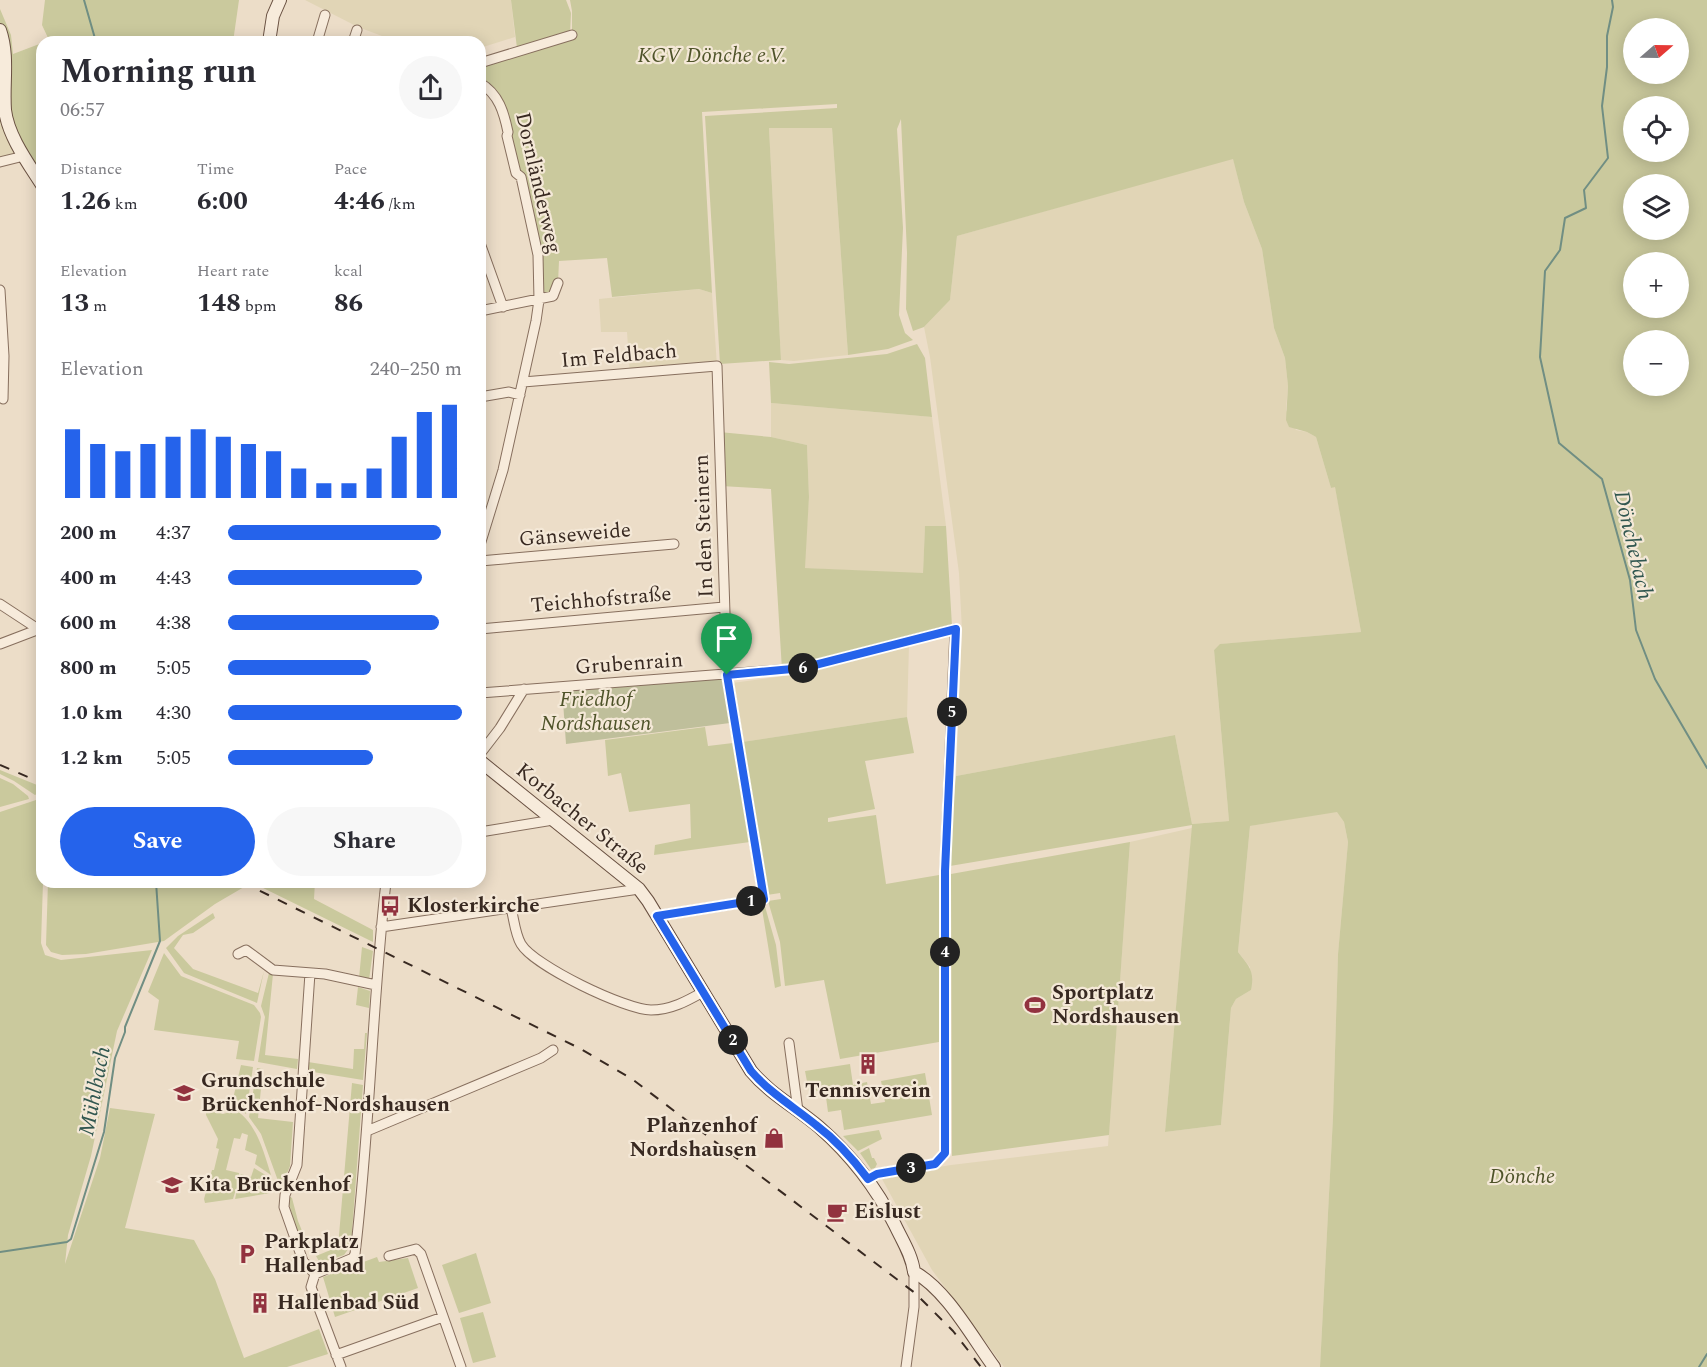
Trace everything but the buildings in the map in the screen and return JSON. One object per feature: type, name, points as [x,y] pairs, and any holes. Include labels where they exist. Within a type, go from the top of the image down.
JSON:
[{"type":"street","points":[[270,36],[273,16],[280,0]]},
{"type":"street","points":[[319,36],[325,15]]},
{"type":"street","points":[[0,30],[5,62],[5,112],[11,131],[36,175]]},
{"type":"street","points":[[355,36],[357,30]]},
{"type":"street","points":[[486,61],[572,35]]},
{"type":"street","name":"Dornländerweg","points":[[486,87],[502,105],[516,173],[521,177],[538,255],[539,300]]},
{"type":"street","points":[[0,162],[24,156]]},
{"type":"street","points":[[486,260],[503,307]]},
{"type":"street","points":[[486,310],[553,296],[558,283]]},
{"type":"street","points":[[0,290],[4,356],[3,399]]},
{"type":"street","name":"Gänseweide","points":[[486,526],[503,470],[539,300]]},
{"type":"street","name":"Im Feldbach","points":[[523,382],[717,366]]},
{"type":"street","name":"In den Steinern","points":[[657,916],[764,899],[727,675],[717,366]]},
{"type":"street","points":[[486,396],[509,392],[520,394]]},
{"type":"street","points":[[486,507],[492,506]]},
{"type":"street","name":"Gänseweide","points":[[486,560],[674,544]]},
{"type":"street","points":[[0,604],[36,626]]},
{"type":"street","name":"Teichhofstraße","points":[[486,628],[724,607]]},
{"type":"street","name":"Grubenrain","points":[[486,692],[803,668],[956,629],[945,871],[945,1153],[935,1164],[877,1174],[868,1179]]},
{"type":"street","points":[[0,644],[36,630]]},
{"type":"street","points":[[486,746],[524,689]]},
{"type":"street","name":"Korbacher Straße","points":[[486,766],[639,889],[751,1071],[761,1083],[817,1125],[839,1145],[868,1179],[889,1213],[912,1259],[914,1272]]},
{"type":"street","points":[[486,831],[553,820]]},
{"type":"street","points":[[315,1274],[353,1258],[355,1254],[385,888]]},
{"type":"street","points":[[381,927],[639,889]]},
{"type":"street","points":[[511,908],[521,945],[539,962],[615,1000],[648,1010],[666,1009],[686,1002],[703,992]]},
{"type":"street","points":[[238,954],[246,951],[273,970],[325,974],[376,986]]},
{"type":"street","points":[[310,973],[297,1164],[285,1195],[284,1207],[303,1261],[315,1274]]},
{"type":"street","points":[[789,1043],[798,1111]]},
{"type":"street","points":[[367,1131],[541,1058],[553,1050]]},
{"type":"street","points":[[389,1256],[416,1249],[421,1254],[461,1367]]},
{"type":"street","points":[[906,1367],[914,1300],[914,1272]]},
{"type":"street","points":[[914,1272],[931,1283],[942,1294],[994,1367]]},
{"type":"street","points":[[315,1274],[312,1287],[341,1367]]},
{"type":"street","points":[[336,1355],[443,1317]]},
{"type":"shaded area","points":[[305,0],[511,0],[515,37],[486,46],[486,36],[382,36],[358,27]]},
{"type":"shaded area","points":[[0,121],[4,133],[17,153],[0,157]]},
{"type":"shaded area","points":[[769,128],[832,128],[848,355],[794,361],[781,360]]},
{"type":"shaded area","points":[[1233,158],[1244,202],[1262,249],[1274,328],[1285,358],[1288,386],[1286,410],[1296,430],[1316,437],[1331,488],[1335,486],[1361,632],[1221,644],[1214,650],[1229,821],[1192,824],[1175,735],[956,776],[962,630],[959,573],[924,327],[950,300],[957,236]]},
{"type":"shaded area","points":[[699,289],[712,293],[717,366],[630,374],[627,332],[601,332],[599,299]]},
{"type":"shaded area","points":[[771,403],[932,417],[946,526],[925,527],[923,574],[804,568],[809,497],[807,445],[771,437]]},
{"type":"shaded area","points":[[909,645],[907,717],[742,742],[732,683],[806,673]]},
{"type":"shaded area","points":[[1337,811],[1344,822],[1348,842],[1338,954],[1333,1117],[1320,1367],[1004,1367],[932,1270],[882,1179],[890,1175],[951,1165],[1108,1146],[1130,842],[1192,828],[1165,1132],[1221,1125],[1231,1008],[1236,999],[1251,990],[1250,967],[1238,952],[1250,826]]},
{"type":"green space","points":[[45,0],[239,0],[234,36],[47,36],[42,25]]},
{"type":"green space","points":[[511,0],[566,0],[571,13],[570,34],[517,48]]},
{"type":"green space","name":"Dönche","points":[[570,0],[1707,0],[1707,1367],[1320,1367],[1333,1117],[1338,954],[1348,842],[1344,822],[1337,812],[1250,826],[1238,952],[1250,969],[1252,983],[1251,990],[1236,999],[1231,1008],[1221,1125],[1165,1132],[1192,825],[950,866],[956,776],[1175,735],[1192,824],[1229,821],[1214,650],[1220,644],[1361,632],[1335,487],[1331,488],[1316,437],[1289,427],[1286,420],[1288,386],[1285,358],[1274,328],[1262,249],[1244,202],[1233,159],[957,236],[950,300],[924,327],[913,331],[906,309],[907,253],[901,119],[897,129],[903,228],[899,315],[905,333],[913,340],[888,349],[848,355],[832,128],[769,128],[781,360],[720,364],[705,116],[837,108],[837,104],[702,112],[712,293],[699,289],[612,297],[607,258],[559,261],[558,283],[553,296],[539,300],[538,255],[502,105],[486,89],[486,61],[572,35]]},
{"type":"green space","points":[[0,9],[11,35],[13,54],[36,45],[36,164],[27,149],[17,153],[4,133],[0,121]]},
{"type":"green space","points":[[917,344],[925,358],[932,417],[771,403],[769,362],[789,364],[887,354]]},
{"type":"green space","points":[[719,432],[771,437],[807,445],[809,497],[805,568],[923,573],[925,526],[946,526],[952,626],[782,670],[771,489],[721,486]]},
{"type":"green space","name":"Friedhof Nordshausen","points":[[727,675],[730,723],[566,744],[562,687]]},
{"type":"green space","points":[[907,717],[914,753],[865,761],[875,809],[828,818],[828,822],[876,815],[886,884],[939,875],[939,1042],[840,1059],[824,980],[785,986],[780,942],[768,901],[781,899],[780,893],[767,895],[742,742]]},
{"type":"green space","points":[[705,727],[708,746],[733,743],[750,842],[654,855],[655,845],[691,838],[690,804],[629,812],[621,773],[608,776],[605,740]]},
{"type":"green space","points":[[0,770],[36,785],[36,794],[35,795],[0,774]]},
{"type":"green space","points":[[0,778],[13,784],[29,799],[0,807]]},
{"type":"green space","points":[[36,800],[36,888],[43,888],[41,943],[45,955],[61,960],[152,950],[117,1031],[91,1156],[68,1235],[65,1264],[100,1158],[110,1108],[155,1114],[125,1228],[194,1240],[215,1279],[244,1358],[319,1329],[328,1354],[287,1367],[0,1367],[0,812]]},
{"type":"green space","name":"Sportplatz Nordshausen","points":[[1130,842],[1109,1135],[952,1156],[951,874]]},
{"type":"green space","points":[[48,888],[242,888],[215,904],[164,941],[86,954],[62,955],[51,952],[46,945]]},
{"type":"green space","points":[[263,888],[315,888],[314,899],[373,930],[373,942]]},
{"type":"green space","points":[[761,903],[764,903],[776,945],[781,986],[775,988]]},
{"type":"green space","points":[[213,913],[215,918],[193,933],[183,935],[174,948],[193,969],[258,993],[264,971],[257,1003],[184,973],[166,948],[178,936]]},
{"type":"green space","points":[[362,947],[373,951],[369,980],[359,978]]},
{"type":"green space","points":[[164,953],[181,976],[254,1005],[261,1017],[254,1061],[236,1059],[239,1041],[154,1030],[159,1000],[148,992]]},
{"type":"green space","points":[[269,973],[273,974],[265,1055],[298,1059],[297,1069],[258,1062],[265,1017],[261,1006]]},
{"type":"green space","points":[[358,987],[370,991],[369,1008],[356,1005]]},
{"type":"green space","points":[[365,1033],[367,1033],[363,1080],[307,1071],[308,1062],[353,1069],[354,1049],[364,1049]]},
{"type":"green space","points":[[850,1064],[853,1085],[867,1082],[871,1104],[885,1102],[881,1081],[925,1073],[932,1115],[844,1130],[841,1110],[828,1112],[825,1090],[809,1092],[805,1071]]},
{"type":"green space","points":[[241,1065],[253,1067],[246,1114],[232,1103]]},
{"type":"green space","points":[[257,1068],[263,1069],[258,1118],[293,1122],[290,1166],[281,1189],[261,1134],[249,1117]]},
{"type":"green space","points":[[352,1083],[363,1085],[351,1245],[344,1255],[320,1263],[316,1256],[338,1247]]},
{"type":"green space","points":[[231,1107],[240,1113],[253,1128],[271,1175],[255,1164],[257,1155],[245,1150],[248,1135],[242,1133],[240,1139],[234,1138],[226,1170],[239,1173],[239,1177],[241,1174],[251,1177],[254,1168],[272,1179],[276,1192],[235,1199],[236,1189],[233,1199],[205,1203],[204,1199],[219,1149],[216,1148],[218,1139],[206,1112],[210,1113],[213,1110],[223,1114],[230,1112]]},
{"type":"green space","points":[[879,1130],[882,1139],[858,1151],[843,1136]]},
{"type":"green space","points":[[869,1148],[877,1164],[871,1169],[860,1153]]},
{"type":"green space","points":[[289,1196],[292,1198],[309,1248],[302,1251],[288,1200]]},
{"type":"green space","points":[[476,1253],[491,1303],[459,1313],[442,1265]]},
{"type":"green space","points":[[377,1257],[379,1262],[408,1258],[418,1288],[335,1317],[323,1277]]},
{"type":"green space","points":[[483,1312],[496,1357],[473,1363],[460,1318]]},
{"type":"waterway","name":"Mühlbach","points":[[84,0],[94,36]]},
{"type":"waterway","name":"Dönchebach","points":[[1612,0],[1602,106],[1608,158],[1584,190],[1586,208],[1565,218],[1560,250],[1545,271],[1540,357],[1559,443],[1602,479],[1630,580],[1636,630],[1655,679],[1707,768]]},
{"type":"waterway","name":"Mühlbach","points":[[0,1252],[67,1242],[71,1239],[104,1132],[115,1058],[160,941],[156,888]]},
{"type":"waterway","name":"Dönchebach","points":[[1699,1367],[1707,1354]]},
{"type":"railway","points":[[0,765],[36,780]]},
{"type":"railway","points":[[254,888],[579,1048],[632,1079],[915,1293],[953,1331],[981,1367]]},
{"type":"place","name":"Klosterkirche","points":[[390,906]]},
{"type":"place","name":"Sportplatz Nordshausen","points":[[1035,1005]]},
{"type":"place","name":"Tennisverein","points":[[868,1064]]},
{"type":"place","name":"Grundschule Brückenhof-Nordshausen","points":[[184,1093]]},
{"type":"place","name":"Planzenhof Nordshausen","points":[[774,1138]]},
{"type":"place","name":"Kita Brückenhof","points":[[172,1185]]},
{"type":"place","name":"Eislust","points":[[837,1212]]},
{"type":"place","name":"Parkplatz Hallenbad","points":[[247,1254]]},
{"type":"place","name":"Hallenbad Süd","points":[[260,1303]]},
{"type":"route","points":[[956,629],[945,871],[945,1153],[935,1164],[877,1174],[868,1179],[839,1145],[817,1125],[761,1083],[751,1071],[657,916],[764,899],[727,675],[803,668],[956,629]]},
{"type":"park label","name":"KGV Dönche e.V.","points":[[712,56]]}]
